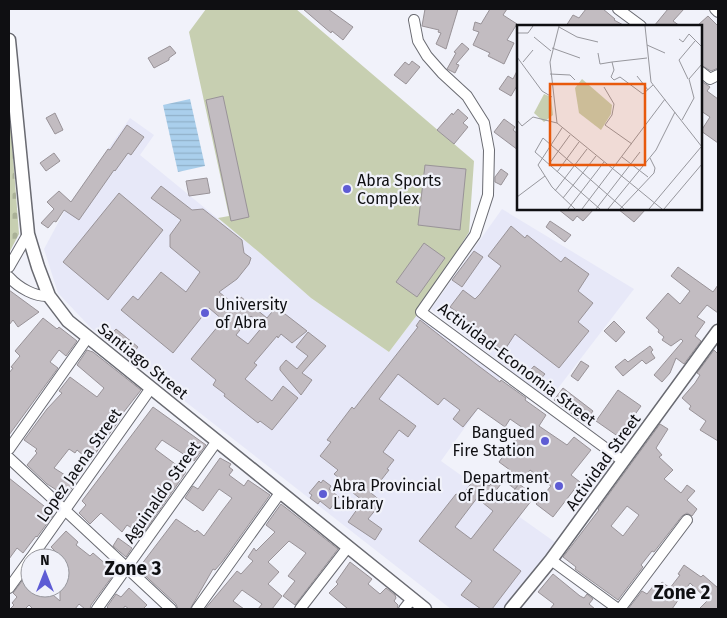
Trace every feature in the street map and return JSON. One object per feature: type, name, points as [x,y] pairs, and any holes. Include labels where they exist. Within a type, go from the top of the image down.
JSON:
[{"type":"street","points":[[715,9],[718,12]]},
{"type":"street","points":[[623,10],[640,25]]},
{"type":"street","name":"Actividad-Economia Street","points":[[414,20],[418,41],[427,56],[467,96],[484,123],[489,150],[488,195],[476,235],[421,312],[623,461]]},
{"type":"street","name":"Santiago Street","points":[[9,40],[11,96],[28,234],[49,296],[68,321],[348,547],[408,604],[425,609]]},
{"type":"street","points":[[702,73],[710,79],[718,75]]},
{"type":"street","points":[[9,267],[28,234]]},
{"type":"street","points":[[9,277],[18,285],[39,297],[49,296]]},
{"type":"street","name":"Actividad Street","points":[[511,609],[551,560],[718,331]]},
{"type":"street","points":[[9,449],[88,337]]},
{"type":"street","name":"Lopez Jaena Street","points":[[38,548],[151,388]]},
{"type":"street","name":"Aguinaldo Street","points":[[97,609],[217,441]]},
{"type":"street","points":[[9,458],[171,609]]},
{"type":"street","points":[[197,609],[280,493]]},
{"type":"street","points":[[551,560],[619,609],[688,520]]},
{"type":"street","points":[[300,609],[348,547]]},
{"type":"street","name":"Lopez Jaena Street","points":[[9,588],[20,573]]},
{"type":"shaded area","points":[[130,118],[154,135],[140,155],[260,253],[311,298],[389,352],[417,315],[502,375],[441,461],[559,545],[503,609],[451,609],[91,328],[58,293],[44,249],[65,210]]},
{"type":"shaded area","points":[[502,209],[634,289],[549,400],[431,309]]},
{"type":"green space","name":"Abra Sports Complex","points":[[206,9],[296,9],[474,161],[469,232],[417,315],[389,352],[311,298],[218,218],[229,216],[189,32]]},
{"type":"green space","points":[[9,105],[19,234],[9,253]]},
{"type":"water","points":[[190,99],[205,166],[178,172],[163,105]]},
{"type":"building","points":[[303,9],[328,9],[353,27],[343,40],[332,31],[331,33]]},
{"type":"building","points":[[425,9],[458,9],[446,49],[436,44],[441,33],[438,32],[439,30],[422,26]]},
{"type":"building","points":[[490,9],[507,9],[503,15],[517,24],[507,40],[514,43],[504,64],[488,56],[490,53],[473,45],[479,32],[473,30],[475,22],[481,24]]},
{"type":"building","points":[[586,9],[603,9],[614,20],[623,25],[567,25],[573,15],[579,18]]},
{"type":"building","points":[[668,9],[684,9],[673,21],[679,25],[655,25]]},
{"type":"building","points":[[708,16],[718,26],[718,68],[711,71],[702,66],[702,25],[698,25]]},
{"type":"building","points":[[462,43],[469,49],[456,64],[459,65],[455,73],[447,69],[456,53],[454,52]]},
{"type":"building","points":[[170,46],[176,53],[169,60],[154,68],[148,58]]},
{"type":"building","points":[[412,61],[420,67],[406,84],[394,75],[405,62],[409,65]]},
{"type":"building","points":[[517,71],[517,86],[511,96],[499,89],[508,76],[513,79]]},
{"type":"building","points":[[702,82],[710,87],[707,91],[718,99],[718,143],[702,132],[710,117],[702,112]]},
{"type":"building","points":[[223,96],[249,217],[231,221],[206,100]]},
{"type":"building","points":[[458,109],[468,118],[463,123],[468,127],[454,144],[437,130]]},
{"type":"building","points":[[55,113],[63,130],[55,134],[46,118]]},
{"type":"building","points":[[504,119],[515,127],[513,130],[517,133],[517,149],[494,132]]},
{"type":"building","points":[[127,125],[144,137],[131,155],[128,153],[114,170],[79,220],[64,210],[56,222],[54,221],[48,228],[41,223],[54,209],[47,202],[59,191],[71,202]]},
{"type":"building","points":[[54,153],[60,161],[46,171],[40,163]]},
{"type":"building","points":[[425,165],[466,169],[460,230],[418,225]]},
{"type":"building","points":[[501,169],[508,174],[501,185],[495,182],[495,177]]},
{"type":"building","points":[[207,178],[210,193],[189,196],[186,181]]},
{"type":"building","points":[[161,186],[192,210],[203,209],[242,240],[244,253],[251,258],[249,264],[237,279],[219,292],[235,305],[241,297],[267,318],[276,307],[307,331],[292,343],[281,334],[278,338],[277,336],[254,363],[257,365],[245,379],[272,401],[283,386],[298,398],[272,430],[260,421],[258,423],[224,396],[225,394],[213,385],[216,380],[191,359],[223,320],[209,308],[173,353],[121,310],[133,296],[138,300],[161,272],[186,292],[200,272],[170,247],[170,235],[181,220],[151,198]],"holes":[[[251,316],[263,326],[248,344],[236,335]]]},
{"type":"building","points":[[119,193],[163,230],[108,300],[63,262]]},
{"type":"building","points":[[559,210],[593,210],[583,221],[577,216],[573,221]]},
{"type":"building","points":[[619,210],[645,210],[634,222]]},
{"type":"building","points":[[550,221],[571,235],[565,242],[546,227]]},
{"type":"building","points":[[511,226],[525,238],[527,235],[561,262],[565,257],[589,274],[578,291],[593,303],[578,322],[589,331],[559,368],[515,334],[504,351],[489,341],[486,345],[456,322],[461,315],[450,307],[463,290],[475,299],[480,294],[501,266],[488,256]]},
{"type":"building","points":[[424,243],[445,258],[417,297],[396,282]]},
{"type":"building","points":[[474,251],[483,257],[462,287],[452,280]]},
{"type":"building","points":[[678,267],[713,292],[718,285],[718,313],[707,305],[697,317],[705,322],[695,336],[701,341],[684,364],[676,358],[670,373],[662,382],[654,375],[683,341],[681,339],[671,346],[662,340],[664,337],[658,332],[659,330],[646,318],[668,293],[680,304],[690,291],[671,276]]},
{"type":"building","points":[[9,290],[39,312],[18,327],[13,320],[9,325]]},
{"type":"building","points":[[43,318],[57,329],[59,327],[77,341],[66,356],[59,350],[50,362],[58,368],[9,435],[9,373],[13,368],[11,367],[20,356],[15,351]]},
{"type":"building","points":[[420,320],[500,382],[501,380],[526,398],[525,400],[546,415],[539,426],[567,445],[574,437],[591,450],[571,475],[580,482],[553,517],[536,504],[551,486],[530,470],[515,489],[503,480],[510,470],[499,462],[523,428],[510,419],[505,427],[478,408],[463,427],[453,419],[460,410],[444,398],[438,405],[398,374],[379,399],[416,426],[408,437],[399,430],[383,452],[394,460],[387,469],[389,470],[371,493],[382,502],[368,519],[382,529],[375,540],[348,522],[363,501],[352,492],[354,490],[334,474],[338,470],[320,456],[331,442],[327,440],[352,407],[354,409],[418,327],[416,326]]},
{"type":"building","points":[[614,321],[625,332],[616,342],[604,331]]},
{"type":"building","points":[[116,329],[138,347],[130,357],[108,338]]},
{"type":"building","points":[[308,332],[326,346],[302,373],[312,380],[301,395],[280,370],[280,367],[286,360],[297,369],[308,356],[296,347]]},
{"type":"building","points":[[650,346],[655,358],[646,364],[642,360],[623,376],[615,367],[625,359],[628,362]]},
{"type":"building","points":[[87,350],[93,352],[141,390],[119,418],[90,461],[77,450],[75,453],[69,449],[54,468],[76,482],[66,496],[47,484],[27,465],[37,453],[35,451],[37,449],[24,440],[47,409],[62,393],[59,391],[70,377],[97,397],[104,388],[77,365]]},
{"type":"building","points":[[714,350],[718,354],[718,441],[700,430],[706,421],[689,409],[691,406],[682,398],[695,383],[700,375],[697,373]]},
{"type":"building","points":[[581,361],[589,366],[578,381],[571,376]]},
{"type":"building","points":[[534,366],[545,374],[537,383],[527,374]]},
{"type":"building","points":[[563,388],[593,411],[584,423],[554,400]]},
{"type":"building","points":[[618,390],[641,406],[619,437],[596,421]]},
{"type":"building","points":[[153,407],[206,445],[194,461],[162,440],[155,449],[186,472],[142,535],[127,525],[122,532],[101,513],[90,524],[79,513],[86,505],[82,501]]},
{"type":"building","points":[[660,424],[668,429],[656,448],[662,455],[659,457],[673,470],[664,479],[681,493],[687,485],[695,491],[687,500],[697,509],[692,516],[687,513],[682,516],[654,552],[652,551],[641,565],[643,567],[618,600],[575,569],[576,567],[563,557]],"holes":[[[627,506],[639,515],[623,536],[611,526]]]},
{"type":"building","points":[[220,458],[231,464],[229,467],[233,470],[229,475],[244,486],[248,480],[270,495],[222,562],[215,570],[213,569],[190,609],[178,609],[176,604],[138,569],[176,519],[204,536],[232,498],[219,489],[203,511],[185,498],[193,486],[198,489]]},
{"type":"building","points":[[476,477],[489,486],[495,480],[501,484],[494,493],[506,501],[519,484],[535,496],[493,550],[521,571],[492,609],[481,609],[461,595],[472,581],[419,541],[456,494],[461,497]],"holes":[[[477,498],[493,511],[471,539],[455,527]]]},
{"type":"building","points":[[9,478],[54,514],[27,548],[20,548],[20,550],[17,548],[9,559]]},
{"type":"building","name":"Abra Provincial Library","points":[[323,480],[331,486],[329,489],[339,497],[330,509],[320,501],[318,504],[310,498],[312,495],[309,493],[319,481],[321,483]]},
{"type":"building","points":[[281,504],[338,549],[295,605],[283,596],[295,581],[288,576],[306,553],[289,541],[268,562],[279,572],[268,584],[282,596],[272,609],[258,609],[262,604],[242,590],[233,601],[244,609],[205,609],[237,571],[241,574],[253,561],[248,557],[254,548],[256,551],[275,532],[266,525]]},
{"type":"building","points":[[66,531],[78,542],[76,545],[90,556],[93,553],[114,574],[90,609],[85,609],[79,604],[75,609],[33,609],[29,605],[25,609],[10,609],[17,597],[13,593],[20,584],[20,598],[57,598],[60,601],[60,598],[70,598],[70,548],[51,547]]},
{"type":"building","points":[[118,538],[132,548],[126,557],[113,546]]},
{"type":"building","points":[[350,562],[372,579],[368,584],[380,594],[386,588],[395,595],[394,601],[398,605],[397,609],[348,609],[329,593],[338,584],[336,582]]},
{"type":"building","points":[[684,565],[701,577],[703,575],[718,588],[718,609],[699,609],[708,600],[690,583],[672,609],[628,609],[642,591],[647,594],[655,584],[659,586],[662,582],[670,588],[680,575],[678,574]]},
{"type":"building","points":[[553,574],[580,596],[584,598],[587,594],[593,599],[589,604],[595,609],[550,609],[554,604],[538,592]]},
{"type":"building","points":[[129,588],[147,605],[143,609],[129,609],[125,606],[123,609],[109,609],[107,607],[116,594],[121,597]]},
{"type":"place","name":"Abra Sports Complex","points":[[347,189]]},
{"type":"place","name":"University of Abra","points":[[205,313]]},
{"type":"place","name":"Bangued Fire Station","points":[[545,441]]},
{"type":"place","name":"Department of Education","points":[[559,486]]},
{"type":"place","name":"Abra Provincial Library","points":[[323,494]]},
{"type":"district","name":"Zone 3","points":[[133,568]]},
{"type":"district","name":"Zone 2","points":[[682,592]]}]
